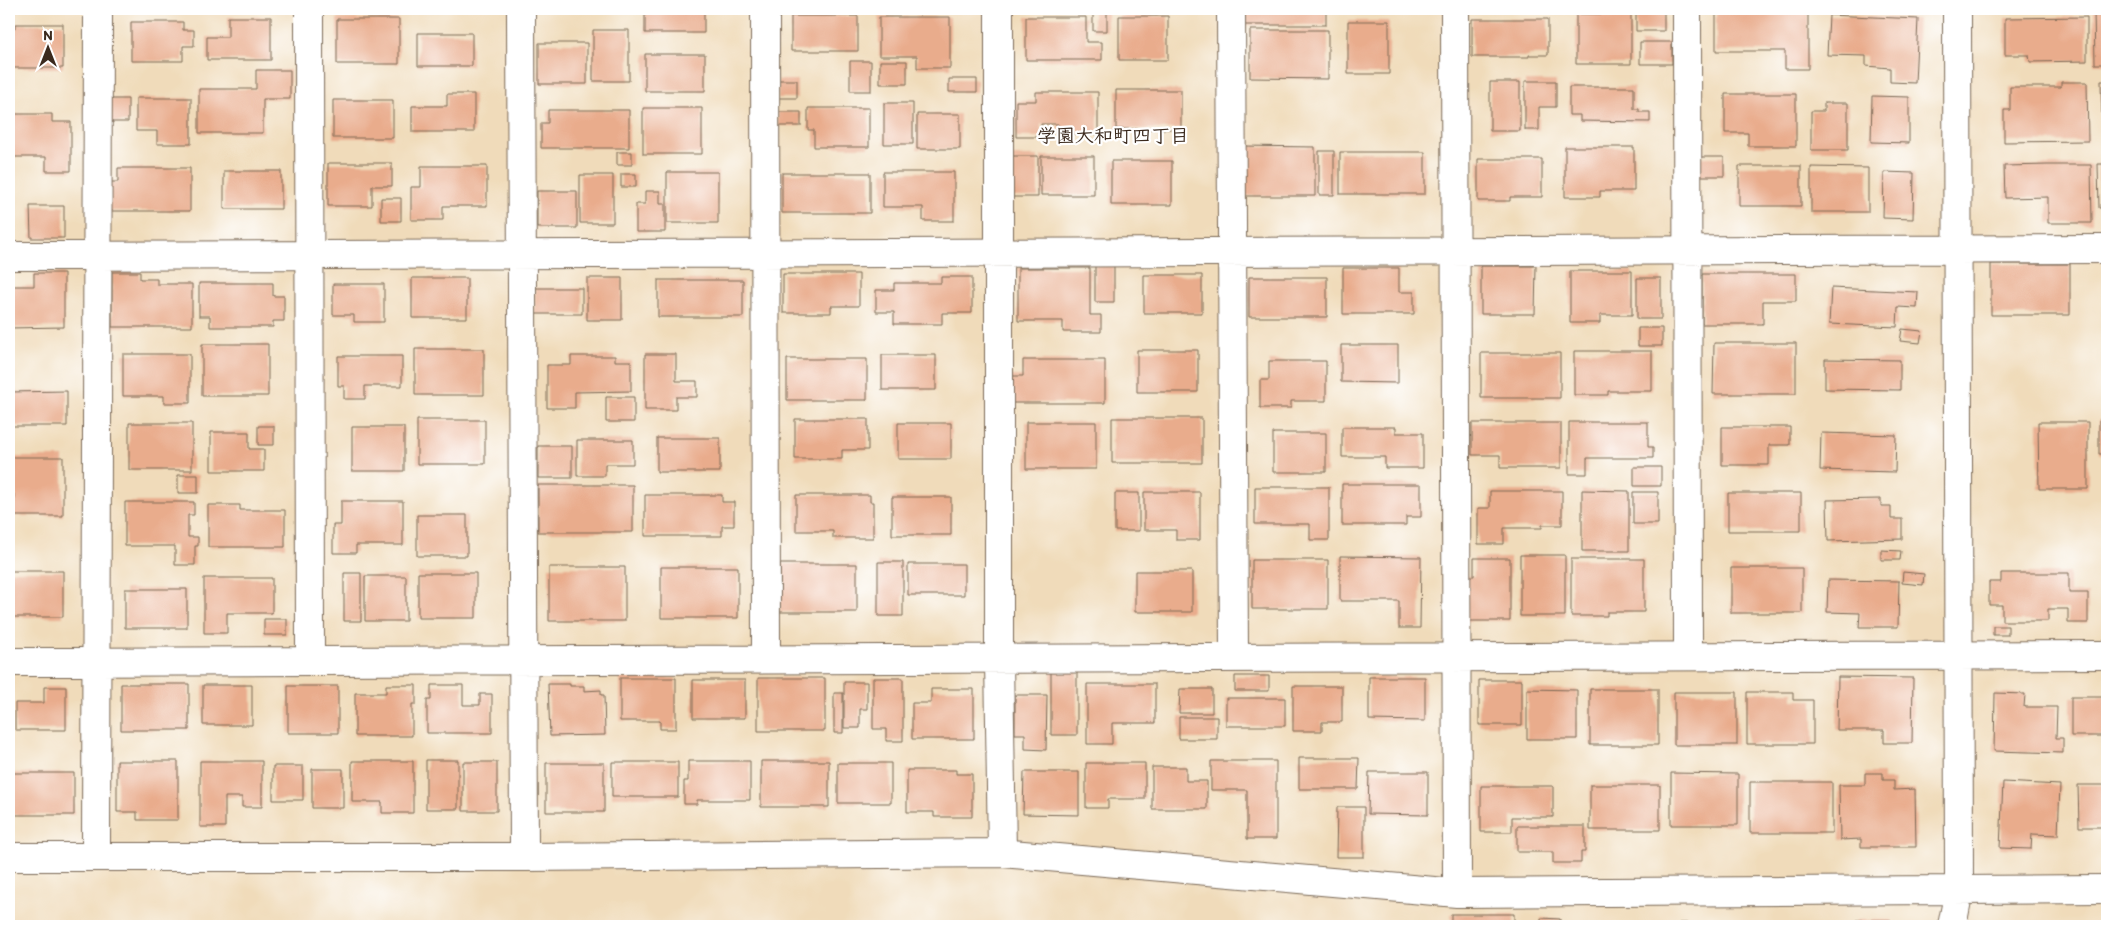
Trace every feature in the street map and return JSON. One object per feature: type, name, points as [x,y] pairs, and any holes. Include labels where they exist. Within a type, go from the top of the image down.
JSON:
[{"type":"street","points":[[96,856],[98,9]]},
{"type":"street","points":[[309,9],[310,661]]},
{"type":"street","points":[[521,9],[524,857]]},
{"type":"street","points":[[765,9],[766,659]]},
{"type":"street","points":[[999,9],[999,659],[1002,853]]},
{"type":"street","points":[[1231,9],[1234,658]]},
{"type":"street","points":[[1455,9],[1457,893]]},
{"type":"street","points":[[1687,9],[1688,656]]},
{"type":"street","points":[[1952,926],[1959,890],[1957,9]]},
{"type":"street","points":[[9,256],[2107,249]]},
{"type":"street","points":[[9,662],[2107,655]]},
{"type":"street","points":[[9,857],[524,857],[1002,853],[1457,893],[2107,889]]},
{"type":"building","points":[[252,9],[276,9],[276,11],[252,11]]},
{"type":"building","points":[[645,9],[704,9],[704,33],[645,33]]},
{"type":"building","points":[[1245,9],[1326,9],[1326,25],[1245,25]]},
{"type":"building","points":[[1636,9],[1664,9],[1664,31],[1636,31]]},
{"type":"building","points":[[2094,9],[2107,9],[2107,64],[2095,64]]},
{"type":"building","points":[[1093,11],[1107,11],[1107,31],[1093,31]]},
{"type":"building","points":[[1716,11],[1808,11],[1808,69],[1785,69],[1785,51],[1716,51]]},
{"type":"building","points":[[1576,14],[1631,14],[1631,64],[1576,64]]},
{"type":"building","points":[[1829,15],[1918,19],[1915,83],[1890,82],[1890,68],[1866,66],[1866,56],[1827,55]]},
{"type":"building","points":[[791,16],[858,16],[858,51],[791,51]]},
{"type":"building","points":[[1119,16],[1168,16],[1168,60],[1119,60]]},
{"type":"building","points":[[228,17],[271,17],[271,60],[207,60],[207,37],[228,37]]},
{"type":"building","points":[[879,17],[950,17],[950,68],[917,68],[917,56],[879,56]]},
{"type":"building","points":[[1026,17],[1086,17],[1086,42],[1102,42],[1102,60],[1026,60]]},
{"type":"building","points":[[2087,17],[2087,61],[2030,62],[2029,55],[2005,55],[2005,18]]},
{"type":"building","points":[[337,19],[399,19],[399,64],[337,64]]},
{"type":"building","points":[[1472,19],[1548,19],[1548,55],[1472,57]]},
{"type":"building","points":[[1348,21],[1389,21],[1389,74],[1348,74]]},
{"type":"building","points":[[131,22],[183,22],[183,30],[194,30],[194,46],[183,46],[183,61],[131,61]]},
{"type":"building","points":[[15,24],[63,24],[63,68],[9,68],[9,29],[15,29]]},
{"type":"building","points":[[593,30],[629,30],[629,81],[593,81]]},
{"type":"building","points":[[1250,30],[1328,30],[1328,79],[1250,78]]},
{"type":"building","points":[[418,33],[472,33],[472,66],[418,66]]},
{"type":"building","points":[[1640,42],[1672,42],[1672,64],[1640,64]]},
{"type":"building","points":[[539,43],[587,43],[587,84],[539,84]]},
{"type":"building","points":[[645,54],[705,54],[705,91],[645,91]]},
{"type":"building","points":[[850,61],[871,61],[871,91],[850,91]]},
{"type":"building","points":[[880,61],[907,61],[907,84],[880,84]]},
{"type":"building","points":[[256,70],[290,70],[290,99],[263,99],[263,133],[199,133],[199,89],[256,89]]},
{"type":"building","points":[[949,79],[977,79],[977,92],[949,92]]},
{"type":"building","points":[[778,80],[797,80],[797,98],[778,98]]},
{"type":"building","points":[[1525,81],[1556,81],[1556,107],[1539,107],[1539,130],[1525,130]]},
{"type":"building","points":[[2101,81],[2107,81],[2107,129],[2102,129]]},
{"type":"building","points":[[1490,82],[1520,82],[1520,131],[1490,131]]},
{"type":"building","points":[[2061,82],[2087,82],[2088,141],[2004,142],[2004,110],[2010,110],[2010,87],[2061,87]]},
{"type":"building","points":[[1569,87],[1634,87],[1634,109],[1639,109],[1639,112],[1650,112],[1650,122],[1580,121],[1580,115],[1569,115]]},
{"type":"building","points":[[1116,90],[1181,90],[1181,129],[1116,129]]},
{"type":"building","points":[[1036,92],[1098,92],[1098,134],[1058,134],[1058,124],[1041,124],[1041,137],[1016,137],[1016,101],[1036,101]]},
{"type":"building","points":[[447,94],[474,94],[474,132],[412,132],[412,106],[447,106]]},
{"type":"building","points":[[1725,94],[1796,94],[1796,146],[1748,146],[1748,133],[1725,133]]},
{"type":"building","points":[[1872,96],[1909,97],[1909,143],[1871,142]]},
{"type":"building","points":[[136,98],[191,98],[191,144],[157,144],[157,131],[136,131]]},
{"type":"building","points":[[110,99],[128,99],[128,122],[110,122]]},
{"type":"building","points":[[333,100],[393,100],[393,138],[333,138]]},
{"type":"building","points":[[884,103],[913,103],[913,144],[884,144]]},
{"type":"building","points":[[1824,103],[1848,103],[1848,150],[1811,150],[1811,111],[1824,111]]},
{"type":"building","points":[[643,108],[702,108],[702,154],[643,154]]},
{"type":"building","points":[[808,108],[869,108],[869,147],[814,147],[814,130],[808,130]]},
{"type":"building","points":[[548,110],[629,110],[629,148],[541,148],[541,123],[548,123]]},
{"type":"building","points":[[778,112],[801,112],[801,126],[778,126]]},
{"type":"building","points":[[9,114],[52,114],[52,122],[71,122],[71,171],[46,171],[46,157],[9,157]]},
{"type":"building","points":[[917,114],[960,114],[960,149],[917,149]]},
{"type":"building","points":[[1243,146],[1315,147],[1315,196],[1243,196]]},
{"type":"building","points":[[1565,147],[1634,147],[1634,191],[1600,191],[1600,197],[1565,197]]},
{"type":"building","points":[[1319,151],[1334,151],[1334,195],[1319,195]]},
{"type":"building","points":[[617,152],[632,152],[632,165],[617,165]]},
{"type":"building","points":[[1340,152],[1425,152],[1425,194],[1340,194]]},
{"type":"building","points":[[1010,156],[1038,156],[1038,197],[1010,197]]},
{"type":"building","points":[[1041,156],[1094,156],[1094,195],[1041,195]]},
{"type":"building","points":[[1697,157],[1724,157],[1724,176],[1697,176]]},
{"type":"building","points":[[1478,159],[1542,159],[1542,197],[1510,197],[1510,201],[1478,201]]},
{"type":"building","points":[[1111,161],[1172,161],[1172,205],[1111,205]]},
{"type":"building","points":[[328,163],[392,163],[392,186],[372,186],[372,206],[328,206]]},
{"type":"building","points":[[2098,164],[2107,164],[2107,208],[2099,208]]},
{"type":"building","points":[[2091,165],[2092,223],[2048,223],[2048,197],[2005,198],[2004,166]]},
{"type":"building","points":[[421,166],[487,166],[487,206],[443,206],[443,220],[411,220],[411,187],[421,187]]},
{"type":"building","points":[[1739,166],[1801,166],[1801,206],[1739,206]]},
{"type":"building","points":[[1811,167],[1868,168],[1868,212],[1811,212]]},
{"type":"building","points":[[118,168],[190,168],[190,211],[109,211],[109,182],[118,182]]},
{"type":"building","points":[[224,171],[281,171],[281,209],[224,209]]},
{"type":"building","points":[[667,172],[718,172],[718,223],[667,223]]},
{"type":"building","points":[[883,172],[954,172],[954,221],[923,221],[923,207],[883,207]]},
{"type":"building","points":[[1884,172],[1914,173],[1913,219],[1883,218]]},
{"type":"building","points":[[782,173],[870,173],[870,213],[782,213]]},
{"type":"building","points":[[621,174],[636,174],[636,187],[621,187]]},
{"type":"building","points":[[580,175],[613,175],[613,223],[580,223]]},
{"type":"building","points":[[537,191],[577,191],[577,228],[537,228]]},
{"type":"building","points":[[645,191],[660,191],[660,204],[665,204],[665,232],[636,232],[636,204],[645,204]]},
{"type":"building","points":[[381,198],[401,198],[401,221],[381,221]]},
{"type":"building","points":[[30,206],[64,206],[64,238],[31,238]]},
{"type":"building","points":[[1991,264],[2070,264],[2070,315],[1991,315]]},
{"type":"building","points":[[1095,265],[1114,265],[1114,302],[1095,302]]},
{"type":"building","points":[[1481,266],[1536,266],[1535,314],[1481,314]]},
{"type":"building","points":[[1018,268],[1090,268],[1090,315],[1101,315],[1101,332],[1063,332],[1063,321],[1018,321]]},
{"type":"building","points":[[1343,268],[1399,268],[1399,292],[1414,292],[1414,314],[1343,314]]},
{"type":"building","points":[[1570,271],[1632,271],[1632,315],[1600,315],[1600,323],[1570,323]]},
{"type":"building","points":[[112,272],[140,272],[140,279],[157,279],[157,284],[192,284],[192,327],[112,327]]},
{"type":"building","points":[[34,273],[64,273],[64,327],[9,328],[9,286],[34,286]]},
{"type":"building","points":[[783,274],[859,274],[859,306],[831,306],[831,313],[783,313]]},
{"type":"building","points":[[1702,274],[1796,274],[1796,301],[1763,301],[1763,324],[1702,324]]},
{"type":"building","points":[[1144,275],[1202,275],[1202,313],[1144,313]]},
{"type":"building","points":[[941,277],[972,277],[972,313],[942,313],[942,324],[894,324],[894,312],[876,312],[876,290],[894,290],[894,283],[941,283]]},
{"type":"building","points":[[1249,277],[1327,277],[1327,317],[1249,317]]},
{"type":"building","points":[[412,278],[467,278],[467,318],[412,318]]},
{"type":"building","points":[[587,278],[622,278],[622,320],[587,320]]},
{"type":"building","points":[[1637,278],[1661,278],[1661,319],[1637,319]]},
{"type":"building","points":[[658,280],[743,280],[743,317],[658,317]]},
{"type":"building","points":[[199,283],[273,283],[273,296],[284,296],[284,321],[273,321],[273,327],[210,327],[210,316],[199,316]]},
{"type":"building","points":[[333,284],[384,284],[384,322],[354,322],[354,315],[333,315]]},
{"type":"building","points":[[535,288],[582,288],[582,314],[535,314]]},
{"type":"building","points":[[1831,288],[1918,292],[1917,308],[1898,307],[1897,327],[1829,324]]},
{"type":"building","points":[[1638,328],[1662,328],[1662,346],[1638,346]]},
{"type":"building","points":[[1902,329],[1922,331],[1920,343],[1900,341]]},
{"type":"building","points":[[1714,343],[1796,343],[1796,394],[1713,394]]},
{"type":"building","points":[[202,344],[268,344],[268,396],[202,396]]},
{"type":"building","points":[[1341,345],[1398,345],[1398,383],[1341,382]]},
{"type":"building","points":[[415,349],[484,349],[484,395],[415,395]]},
{"type":"building","points":[[1137,350],[1198,350],[1198,392],[1137,392]]},
{"type":"building","points":[[1574,351],[1652,351],[1652,391],[1608,391],[1608,395],[1574,395]]},
{"type":"building","points":[[1481,353],[1560,353],[1560,398],[1481,398]]},
{"type":"building","points":[[123,354],[190,354],[190,403],[164,403],[164,396],[123,396]]},
{"type":"building","points":[[645,354],[676,354],[676,381],[697,381],[697,397],[676,397],[676,410],[645,410]]},
{"type":"building","points":[[882,355],[936,355],[936,390],[882,390]]},
{"type":"building","points":[[338,356],[402,356],[402,386],[365,386],[365,399],[344,399],[344,386],[338,386]]},
{"type":"building","points":[[571,356],[615,356],[615,361],[631,361],[631,391],[575,392],[575,408],[547,408],[547,365],[571,365]]},
{"type":"building","points":[[787,359],[867,359],[867,400],[787,400]]},
{"type":"building","points":[[1825,359],[1900,360],[1900,390],[1825,389]]},
{"type":"building","points":[[1023,360],[1105,360],[1105,403],[1010,403],[1010,376],[1023,376]]},
{"type":"building","points":[[1269,361],[1326,361],[1326,401],[1291,401],[1291,408],[1260,408],[1260,380],[1269,380]]},
{"type":"building","points":[[67,391],[67,426],[9,426],[9,392]]},
{"type":"building","points":[[606,397],[634,397],[634,422],[606,422]]},
{"type":"building","points":[[1112,418],[1202,418],[1202,463],[1112,463]]},
{"type":"building","points":[[795,419],[868,419],[868,450],[842,450],[842,459],[795,459]]},
{"type":"building","points":[[417,420],[485,420],[485,464],[417,464]]},
{"type":"building","points":[[2099,420],[2107,420],[2107,454],[2099,454]]},
{"type":"building","points":[[1026,422],[1096,422],[1096,469],[1026,469]]},
{"type":"building","points":[[1569,422],[1648,422],[1648,447],[1653,447],[1653,458],[1587,458],[1587,474],[1569,474]]},
{"type":"building","points":[[2038,422],[2088,422],[2088,489],[2039,489]]},
{"type":"building","points":[[129,423],[192,423],[192,470],[129,470]]},
{"type":"building","points":[[898,423],[951,423],[951,459],[898,459]]},
{"type":"building","points":[[1472,423],[1561,423],[1561,468],[1500,468],[1500,455],[1472,455]]},
{"type":"building","points":[[258,426],[274,426],[274,445],[258,445]]},
{"type":"building","points":[[352,427],[404,427],[404,471],[352,471]]},
{"type":"building","points":[[1342,427],[1396,427],[1396,433],[1423,433],[1423,468],[1385,468],[1385,457],[1342,457]]},
{"type":"building","points":[[1722,427],[1790,427],[1790,445],[1769,445],[1769,465],[1722,465]]},
{"type":"building","points":[[211,432],[249,432],[249,449],[264,449],[264,471],[211,471]]},
{"type":"building","points":[[1273,433],[1326,433],[1326,472],[1273,472]]},
{"type":"building","points":[[1821,433],[1896,435],[1895,472],[1820,470]]},
{"type":"building","points":[[657,438],[720,438],[720,472],[657,472]]},
{"type":"building","points":[[577,440],[633,440],[633,464],[605,464],[605,476],[577,476]]},
{"type":"building","points":[[538,446],[572,446],[572,478],[538,478]]},
{"type":"building","points":[[9,457],[63,457],[63,516],[14,516],[14,494],[9,494]]},
{"type":"building","points":[[1634,467],[1661,467],[1661,486],[1634,486]]},
{"type":"building","points":[[178,475],[198,475],[198,493],[178,493]]},
{"type":"building","points":[[1342,484],[1421,484],[1421,517],[1406,517],[1406,525],[1342,525]]},
{"type":"building","points":[[538,485],[633,485],[633,532],[538,532]]},
{"type":"building","points":[[1255,487],[1329,487],[1329,540],[1310,540],[1310,524],[1255,524]]},
{"type":"building","points":[[1582,490],[1629,491],[1629,551],[1582,551]]},
{"type":"building","points":[[1490,491],[1562,491],[1562,525],[1542,525],[1542,528],[1504,528],[1504,544],[1478,544],[1478,508],[1490,508]]},
{"type":"building","points":[[1144,492],[1200,492],[1200,540],[1176,540],[1176,530],[1144,530]]},
{"type":"building","points":[[1633,492],[1658,492],[1658,524],[1633,524]]},
{"type":"building","points":[[1115,493],[1139,493],[1139,531],[1115,531]]},
{"type":"building","points":[[1728,493],[1801,493],[1801,531],[1728,531]]},
{"type":"building","points":[[2104,493],[2107,493],[2107,526],[2104,526]]},
{"type":"building","points":[[645,495],[722,495],[722,502],[734,502],[734,526],[722,526],[722,536],[645,536]]},
{"type":"building","points":[[796,495],[870,495],[870,502],[873,502],[873,538],[833,538],[833,531],[796,531]]},
{"type":"building","points":[[892,497],[951,497],[951,535],[892,535]]},
{"type":"building","points":[[1881,499],[1881,506],[1891,506],[1891,519],[1902,519],[1902,539],[1828,541],[1827,500]]},
{"type":"building","points":[[341,501],[403,501],[403,545],[356,545],[356,553],[333,553],[333,525],[341,525]]},
{"type":"building","points":[[125,502],[194,502],[194,515],[188,515],[188,537],[198,537],[198,546],[195,546],[195,565],[175,565],[175,546],[125,546]]},
{"type":"building","points":[[208,505],[240,505],[240,510],[285,510],[285,547],[208,547]]},
{"type":"building","points":[[417,515],[467,515],[467,556],[417,556]]},
{"type":"building","points":[[1881,550],[1901,551],[1900,560],[1881,560]]},
{"type":"building","points":[[1520,555],[1565,555],[1565,616],[1520,616]]},
{"type":"building","points":[[1340,556],[1421,557],[1420,628],[1399,628],[1399,601],[1340,601]]},
{"type":"building","points":[[1474,558],[1510,558],[1510,621],[1467,621],[1467,576],[1474,576]]},
{"type":"building","points":[[1571,559],[1644,559],[1644,612],[1607,612],[1607,616],[1571,616]]},
{"type":"building","points":[[1252,560],[1328,560],[1328,609],[1252,609]]},
{"type":"building","points":[[878,562],[903,562],[903,616],[878,616]]},
{"type":"building","points":[[780,564],[857,564],[857,612],[780,612]]},
{"type":"building","points":[[908,564],[964,564],[964,595],[908,595]]},
{"type":"building","points":[[549,567],[625,567],[625,621],[549,621]]},
{"type":"building","points":[[661,567],[738,567],[738,618],[661,618]]},
{"type":"building","points":[[1731,568],[1802,568],[1802,613],[1731,613]]},
{"type":"building","points":[[2104,569],[2107,569],[2107,619],[2104,619]]},
{"type":"building","points":[[9,571],[63,571],[63,617],[9,617]]},
{"type":"building","points":[[1135,571],[1192,571],[1192,612],[1135,612]]},
{"type":"building","points":[[1903,572],[1924,574],[1923,585],[1902,583]]},
{"type":"building","points":[[344,573],[361,573],[361,621],[344,621]]},
{"type":"building","points":[[418,573],[476,573],[476,618],[418,618]]},
{"type":"building","points":[[2001,573],[2069,573],[2069,593],[2088,593],[2088,623],[2068,623],[2068,609],[2048,609],[2048,621],[2002,621],[2002,605],[1989,605],[1989,582],[2001,582]]},
{"type":"building","points":[[365,576],[406,576],[406,621],[365,621]]},
{"type":"building","points":[[204,578],[272,578],[272,613],[227,613],[227,633],[204,633]]},
{"type":"building","points":[[1828,580],[1899,581],[1898,627],[1859,627],[1860,613],[1827,612]]},
{"type":"building","points":[[125,589],[187,589],[187,628],[125,628]]},
{"type":"building","points":[[264,619],[287,619],[287,635],[264,635]]},
{"type":"building","points":[[1993,626],[2008,626],[2008,635],[1993,635]]},
{"type":"building","points":[[1051,671],[1077,671],[1077,735],[1051,735]]},
{"type":"building","points":[[1235,676],[1269,676],[1269,691],[1235,691]]},
{"type":"building","points":[[1369,677],[1425,677],[1425,721],[1369,720]]},
{"type":"building","points":[[1838,677],[1913,678],[1912,743],[1884,743],[1884,730],[1837,730]]},
{"type":"building","points":[[620,678],[676,678],[676,729],[660,729],[660,721],[620,721]]},
{"type":"building","points":[[758,678],[825,678],[825,731],[758,731]]},
{"type":"building","points":[[873,678],[903,678],[903,741],[886,741],[886,729],[873,729]]},
{"type":"building","points":[[693,680],[745,680],[745,718],[693,718]]},
{"type":"building","points":[[1479,680],[1522,680],[1522,725],[1479,725]]},
{"type":"building","points":[[844,682],[867,682],[867,709],[860,709],[860,728],[844,728]]},
{"type":"building","points":[[121,684],[189,684],[189,730],[121,730]]},
{"type":"building","points":[[548,684],[584,686],[584,691],[601,690],[601,695],[604,695],[605,735],[550,736]]},
{"type":"building","points":[[1087,684],[1155,684],[1155,723],[1112,723],[1112,744],[1087,744]]},
{"type":"building","points":[[203,685],[252,685],[252,725],[203,725]]},
{"type":"building","points":[[386,685],[416,685],[416,704],[412,704],[412,736],[355,736],[355,693],[386,693]]},
{"type":"building","points":[[431,685],[463,685],[463,705],[480,705],[480,694],[492,694],[492,733],[427,733],[427,700],[431,700]]},
{"type":"building","points":[[288,686],[338,686],[338,733],[288,733]]},
{"type":"building","points":[[1293,686],[1342,686],[1342,722],[1322,722],[1322,731],[1293,731]]},
{"type":"building","points":[[44,687],[66,687],[66,730],[15,730],[15,703],[44,703]]},
{"type":"building","points":[[931,689],[974,689],[974,739],[912,739],[912,703],[931,703]]},
{"type":"building","points":[[1180,689],[1212,689],[1212,713],[1179,713]]},
{"type":"building","points":[[1527,689],[1577,690],[1577,739],[1527,739]]},
{"type":"building","points":[[1590,689],[1658,689],[1658,745],[1590,745]]},
{"type":"building","points":[[1674,692],[1737,692],[1737,745],[1674,745]]},
{"type":"building","points":[[1747,692],[1793,692],[1793,700],[1813,700],[1813,744],[1747,744]]},
{"type":"building","points":[[834,693],[843,693],[843,733],[834,733]]},
{"type":"building","points":[[1995,693],[2025,694],[2024,707],[2057,707],[2056,738],[2063,738],[2063,753],[1994,751]]},
{"type":"building","points":[[1015,695],[1047,695],[1046,750],[1025,749],[1025,734],[1015,734]]},
{"type":"building","points":[[2071,697],[2107,697],[2107,736],[2071,736]]},
{"type":"building","points":[[1226,698],[1285,698],[1285,726],[1226,726]]},
{"type":"building","points":[[1179,717],[1217,717],[1217,739],[1179,739]]},
{"type":"building","points":[[1299,758],[1359,758],[1358,789],[1299,789]]},
{"type":"building","points":[[426,760],[458,760],[458,809],[426,809]]},
{"type":"building","points":[[117,761],[178,761],[178,820],[137,820],[137,812],[117,812]]},
{"type":"building","points":[[200,761],[262,761],[262,807],[242,807],[242,797],[225,797],[225,827],[200,827]]},
{"type":"building","points":[[352,761],[413,761],[413,813],[382,813],[382,802],[352,802]]},
{"type":"building","points":[[688,761],[750,761],[750,800],[697,800],[697,804],[684,804],[684,781],[688,781]]},
{"type":"building","points":[[761,761],[829,761],[829,807],[761,807]]},
{"type":"building","points":[[1211,761],[1276,761],[1276,839],[1247,839],[1247,790],[1211,790]]},
{"type":"building","points":[[463,762],[497,762],[497,811],[463,811]]},
{"type":"building","points":[[612,762],[678,762],[678,797],[612,797]]},
{"type":"building","points":[[546,763],[604,763],[604,812],[546,812]]},
{"type":"building","points":[[838,763],[891,763],[891,803],[838,803]]},
{"type":"building","points":[[1086,763],[1145,763],[1145,799],[1108,799],[1108,808],[1086,808]]},
{"type":"building","points":[[273,766],[303,766],[303,800],[273,800]]},
{"type":"building","points":[[1152,767],[1186,767],[1186,781],[1207,781],[1207,809],[1152,809]]},
{"type":"building","points":[[312,769],[343,769],[343,808],[312,808]]},
{"type":"building","points":[[907,770],[956,770],[956,774],[972,774],[972,817],[934,817],[934,812],[907,812]]},
{"type":"building","points":[[1024,772],[1079,772],[1079,815],[1023,814]]},
{"type":"building","points":[[1369,772],[1428,772],[1428,815],[1368,814]]},
{"type":"building","points":[[9,773],[74,773],[74,815],[9,815]]},
{"type":"building","points":[[1671,773],[1738,774],[1738,825],[1671,825]]},
{"type":"building","points":[[1865,773],[1883,773],[1883,780],[1894,780],[1894,790],[1915,789],[1916,847],[1861,847],[1861,839],[1840,840],[1839,785],[1865,785]]},
{"type":"building","points":[[1750,782],[1832,782],[1832,833],[1750,833]]},
{"type":"building","points":[[2003,782],[2060,785],[2058,835],[2032,834],[2031,849],[2000,848]]},
{"type":"building","points":[[1590,785],[1660,785],[1660,830],[1590,830]]},
{"type":"building","points":[[2078,785],[2107,785],[2107,827],[2079,827]]},
{"type":"building","points":[[1481,786],[1553,786],[1553,817],[1512,817],[1512,832],[1481,832]]},
{"type":"building","points":[[1337,807],[1364,807],[1364,857],[1336,857]]},
{"type":"building","points":[[1517,826],[1585,826],[1585,852],[1581,852],[1581,863],[1553,863],[1553,852],[1517,852]]},
{"type":"building","points":[[1451,914],[1514,914],[1514,926],[1451,926]]},
{"type":"building","points":[[1541,918],[1560,919],[1560,926],[1541,926]]},
{"type":"building","points":[[1856,920],[1891,920],[1891,926],[1856,926]]},
{"type":"building","points":[[1679,923],[1711,923],[1711,926],[1679,926]]},
{"type":"district","name":"学園大和町四丁目","points":[[1113,135]]}]
